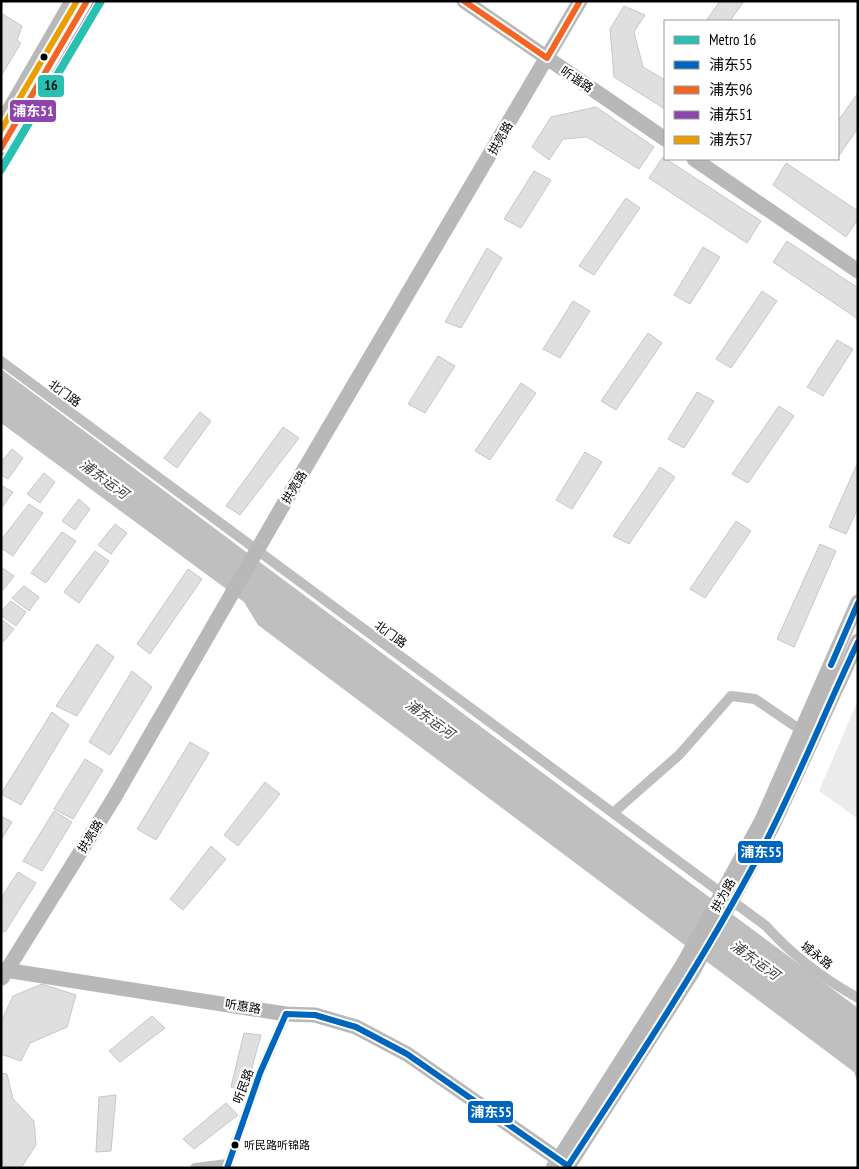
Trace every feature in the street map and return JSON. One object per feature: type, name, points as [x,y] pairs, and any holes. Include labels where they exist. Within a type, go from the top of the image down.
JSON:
[{"type":"street","points":[[1,124],[72,1]]},
{"type":"street","points":[[1,148],[87,1]]},
{"type":"street","name":"听谐路","points":[[464,1],[664,138]]},
{"type":"street","name":"拱亮路","points":[[3,975],[114,798],[282,507],[580,1]]},
{"type":"street","points":[[695,160],[858,270]]},
{"type":"street","name":"北门路","points":[[1,361],[766,926]]},
{"type":"street","name":"拱为路","points":[[561,1166],[687,970],[767,824],[807,734],[858,602]]},
{"type":"street","name":"拱为路","points":[[807,734],[858,640]]},
{"type":"street","points":[[613,813],[679,755],[731,696],[755,699],[807,734]]},
{"type":"street","name":"城永路","points":[[766,926],[782,944],[811,967],[858,998]]},
{"type":"street","name":"听惠路","points":[[3,975],[286,1014],[315,1014],[356,1027],[407,1054],[439,1074],[561,1166]]},
{"type":"street","name":"听民路","points":[[227,1166],[260,1073],[286,1014]]},
{"type":"street","points":[[195,1168],[227,1166]]},
{"type":"shaded area","points":[[858,700],[858,819],[819,791]]},
{"type":"water","name":"浦东运河","points":[[1,369],[858,1008],[858,1083],[854,1072],[258,625],[244,602],[1,423]]},
{"type":"building","points":[[720,1],[744,1],[731,20],[707,20]]},
{"type":"building","points":[[624,6],[645,15],[634,32],[643,67],[664,79],[664,108],[614,77],[610,29]]},
{"type":"building","points":[[1,13],[22,26],[17,40],[21,43],[1,76]]},
{"type":"building","points":[[858,93],[858,128],[839,156],[839,120]]},
{"type":"building","points":[[596,107],[654,147],[639,169],[587,137],[563,139],[549,160],[532,147],[551,117]]},
{"type":"building","points":[[663,157],[664,160],[668,160],[761,221],[747,243],[649,178]]},
{"type":"building","points":[[786,163],[858,211],[858,219],[846,237],[773,185]]},
{"type":"building","points":[[534,171],[551,180],[521,228],[504,219]]},
{"type":"building","points":[[626,198],[640,208],[594,275],[579,266]]},
{"type":"building","points":[[787,241],[858,288],[858,319],[773,262]]},
{"type":"building","points":[[703,247],[720,257],[690,304],[674,295]]},
{"type":"building","points":[[487,248],[502,258],[461,328],[445,322]]},
{"type":"building","points":[[762,291],[777,301],[731,368],[716,359]]},
{"type":"building","points":[[573,301],[590,311],[560,358],[543,349]]},
{"type":"building","points":[[648,333],[662,343],[616,410],[601,401]]},
{"type":"building","points":[[837,340],[853,349],[823,396],[807,387]]},
{"type":"building","points":[[438,356],[455,366],[425,413],[408,404]]},
{"type":"building","points":[[521,383],[536,393],[490,460],[475,451]]},
{"type":"building","points":[[697,392],[714,401],[684,448],[668,439]]},
{"type":"building","points":[[779,406],[794,416],[748,483],[732,474]]},
{"type":"building","points":[[200,412],[211,421],[177,468],[164,458]]},
{"type":"building","points":[[283,427],[299,438],[240,515],[226,506]]},
{"type":"building","points":[[12,449],[23,458],[8,479],[1,475],[1,462]]},
{"type":"building","points":[[585,452],[602,462],[572,509],[556,500]]},
{"type":"building","points":[[858,462],[858,508],[846,534],[829,527]]},
{"type":"building","points":[[660,467],[675,477],[629,544],[613,536]]},
{"type":"building","points":[[44,473],[55,482],[40,503],[27,494]]},
{"type":"building","points":[[1,485],[13,492],[1,509]]},
{"type":"building","points":[[79,499],[90,509],[75,530],[62,521]]},
{"type":"building","points":[[29,504],[43,513],[13,556],[1,548],[1,540]]},
{"type":"building","points":[[736,521],[751,531],[705,598],[690,589]]},
{"type":"building","points":[[115,524],[127,533],[111,554],[98,545]]},
{"type":"building","points":[[62,532],[76,541],[46,583],[31,573]]},
{"type":"building","points":[[820,544],[836,551],[794,647],[777,639]]},
{"type":"building","points":[[95,551],[109,561],[79,603],[64,592]]},
{"type":"building","points":[[1,567],[14,576],[3,590],[1,588]]},
{"type":"building","points":[[188,569],[202,579],[150,654],[137,644]]},
{"type":"building","points":[[24,586],[39,597],[29,611],[12,598]]},
{"type":"building","points":[[11,601],[26,612],[16,626],[1,615],[1,611]]},
{"type":"building","points":[[1,619],[14,629],[3,642],[1,641]]},
{"type":"building","points":[[97,644],[114,657],[77,716],[56,706]]},
{"type":"building","points":[[132,671],[152,687],[110,755],[89,742]]},
{"type":"building","points":[[52,712],[69,725],[21,805],[1,794]]},
{"type":"building","points":[[190,742],[209,753],[156,840],[137,829]]},
{"type":"building","points":[[85,759],[103,770],[73,819],[54,809]]},
{"type":"building","points":[[265,782],[280,794],[238,846],[224,835]]},
{"type":"building","points":[[54,811],[72,822],[42,871],[23,861]]},
{"type":"building","points":[[1,816],[12,822],[1,840]]},
{"type":"building","points":[[211,846],[226,859],[183,910],[170,899]]},
{"type":"building","points":[[18,872],[36,883],[5,932],[1,930],[1,898]]},
{"type":"building","points":[[42,984],[76,995],[67,1027],[30,1043],[21,1061],[1,1054],[1,1022],[13,996]]},
{"type":"building","points":[[152,1016],[165,1028],[120,1062],[109,1051]]},
{"type":"building","points":[[244,1033],[261,1035],[246,1089],[231,1087]]},
{"type":"building","points":[[1,1073],[7,1074],[13,1099],[34,1121],[36,1145],[21,1168],[9,1168],[1,1163]]},
{"type":"building","points":[[116,1095],[111,1151],[96,1152],[99,1097]]},
{"type":"building","points":[[226,1103],[238,1115],[194,1149],[183,1139]]},
{"type":"metro line","name":"16","points":[[1,170],[101,1]]},
{"type":"transit line","name":"浦东57","points":[[1,130],[77,1]]},
{"type":"transit line","name":"浦东96","points":[[1,148],[87,1]]},
{"type":"transit line","name":"浦东96","points":[[464,1],[547,58]]},
{"type":"transit line","name":"浦东96","points":[[547,58],[580,1]]},
{"type":"transit line","name":"浦东51","points":[[9,152],[95,5]]},
{"type":"transit line","name":"浦东55","points":[[831,665],[858,603]]},
{"type":"transit line","name":"浦东55","points":[[286,1014],[315,1015],[356,1027],[407,1054],[568,1166],[666,1014],[736,897],[784,804],[858,642]]},
{"type":"transit line","name":"浦东55","points":[[227,1168],[260,1073],[286,1014]]},
{"type":"place","name":"听民路听锦路","points":[[235,1145]]}]
